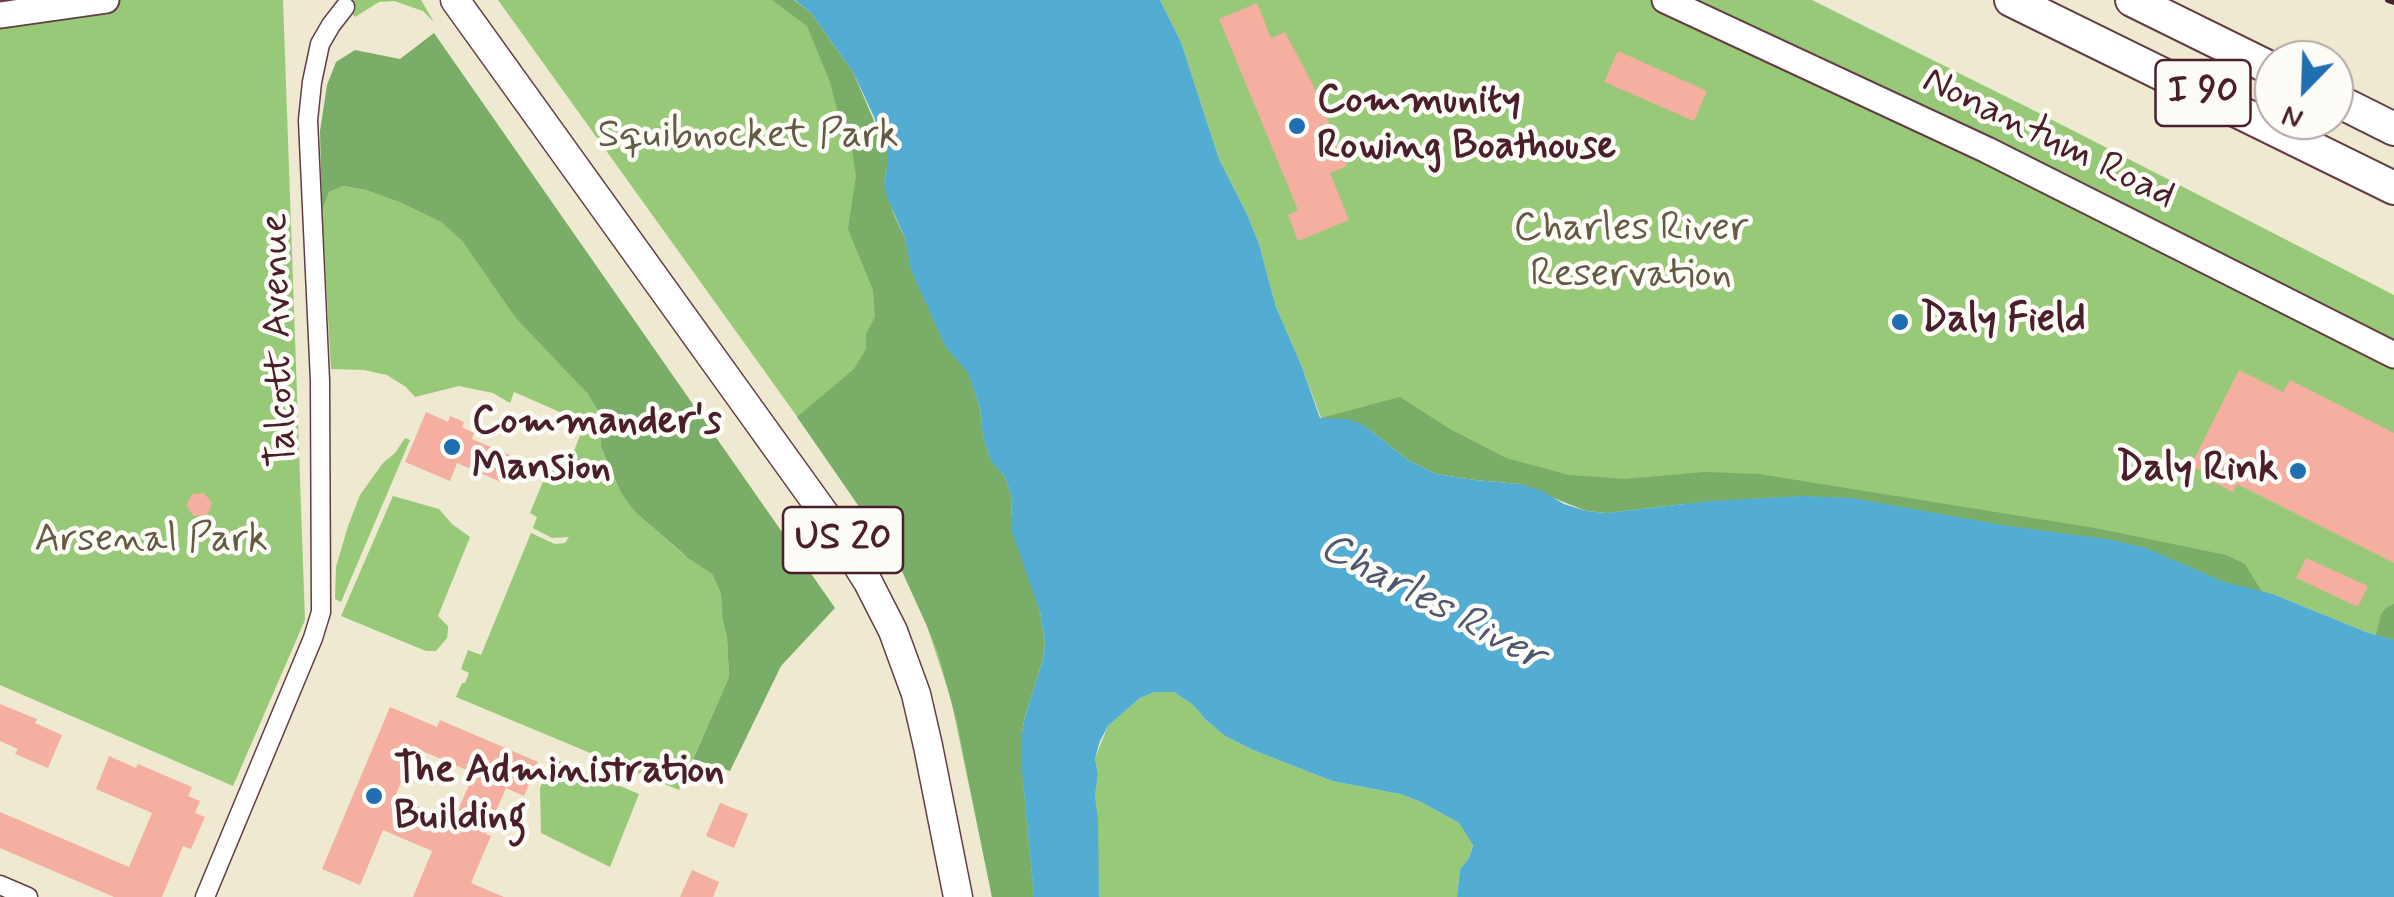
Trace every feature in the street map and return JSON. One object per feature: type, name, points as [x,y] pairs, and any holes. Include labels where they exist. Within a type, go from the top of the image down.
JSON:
[{"type":"highway","name":"I 90","points":[[2011,0],[2394,188]]},
{"type":"highway","name":"I 90","points":[[2132,0],[2254,60]]},
{"type":"highway","points":[[2354,110],[2394,129]]},
{"type":"main road","points":[[0,14],[106,0]]},
{"type":"main road","name":"US 20","points":[[455,0],[829,520],[868,582],[893,631],[916,694],[958,897]]},
{"type":"main road","name":"Nonantum Road","points":[[1665,0],[1987,150],[2394,355]]},
{"type":"street","name":"Talcott Avenue","points":[[208,896],[321,612],[320,381],[308,120],[320,44],[345,7]]},
{"type":"street","points":[[0,885],[28,897]]},
{"type":"green space","name":"Arsenal Park","points":[[0,0],[283,0],[305,620],[233,786],[0,685]]},
{"type":"green space","points":[[339,0],[421,0],[434,22],[423,11],[394,1],[379,2],[355,17]]},
{"type":"green space","name":"Squibnocket Park","points":[[498,0],[794,0],[811,13],[1011,495],[1025,803],[1034,897],[992,897],[951,699],[927,626],[902,571],[829,461]]},
{"type":"green space","points":[[772,0],[794,0],[811,13],[853,72],[887,151],[884,182],[905,238],[911,270],[945,346],[968,372],[991,461],[1005,477],[1011,495],[1011,514],[1040,612],[1045,644],[1022,733],[1034,897],[992,897],[957,723],[938,653],[902,571],[797,417],[854,369],[866,349],[866,334],[875,317],[873,290],[848,229],[856,177],[852,148],[807,26]]},
{"type":"green space","name":"Charles River Reservation","points":[[1160,0],[1812,0],[2394,295],[2394,640],[2273,594],[1681,504],[1321,418],[1276,307],[1259,244],[1219,159],[1181,42]]},
{"type":"green space","points":[[434,33],[835,608],[781,666],[730,771],[693,759],[729,677],[721,594],[712,574],[634,511],[621,493],[601,447],[600,414],[587,393],[516,318],[463,242],[441,222],[399,202],[343,186],[329,192],[322,211],[320,131],[327,85],[336,62],[355,50],[400,59]]},
{"type":"green space","points":[[342,186],[399,202],[441,222],[463,242],[587,393],[600,414],[601,447],[621,493],[634,511],[712,574],[721,594],[729,677],[679,790],[456,697],[469,673],[461,669],[468,650],[481,655],[531,533],[555,544],[565,543],[569,537],[552,538],[533,528],[537,517],[530,513],[554,455],[570,461],[585,423],[514,392],[510,403],[493,393],[459,386],[415,397],[387,375],[331,369],[322,211],[329,192]]},
{"type":"green space","points":[[1400,397],[1506,458],[1569,475],[1625,479],[1705,472],[1759,474],[2095,528],[2226,555],[2245,564],[2262,592],[2224,582],[2146,548],[2112,540],[1851,498],[1802,496],[1607,513],[1586,511],[1519,484],[1436,474],[1408,460],[1362,424],[1321,418]]},
{"type":"green space","points":[[405,438],[410,440],[341,602],[335,599],[336,567],[360,495]]},
{"type":"green space","points":[[393,496],[439,509],[470,537],[438,616],[448,630],[447,638],[436,651],[426,651],[341,616]]},
{"type":"green space","points":[[2394,604],[2394,640],[2376,635],[2381,614]]},
{"type":"green space","points":[[1155,692],[1174,692],[1225,736],[1253,750],[1332,781],[1400,794],[1459,823],[1473,844],[1460,869],[1457,897],[1099,897],[1095,758],[1108,726],[1140,698]]},
{"type":"green space","points":[[553,758],[639,794],[610,867],[541,833],[540,788]]},
{"type":"water","name":"Charles River","points":[[795,0],[1160,0],[1181,42],[1219,159],[1259,244],[1276,307],[1320,418],[1362,424],[1408,460],[1436,474],[1519,484],[1564,504],[1606,513],[1711,501],[1803,496],[1851,498],[2112,540],[2146,548],[2224,582],[2273,594],[2394,640],[2394,897],[1457,897],[1460,869],[1473,845],[1459,823],[1400,794],[1332,781],[1253,750],[1225,736],[1174,692],[1155,692],[1140,698],[1108,726],[1095,758],[1099,897],[1034,897],[1022,733],[1045,644],[1040,612],[1012,532],[1011,495],[1005,477],[991,461],[968,373],[945,346],[911,270],[905,238],[887,197],[887,151],[874,117],[853,72],[811,13]]},
{"type":"building","name":"Community Rowing Boathouse","points":[[1257,3],[1271,38],[1285,32],[1313,85],[1347,166],[1330,173],[1349,220],[1298,241],[1288,215],[1298,210],[1219,19]]},
{"type":"building","points":[[1618,51],[1707,91],[1694,121],[1604,82]]},
{"type":"building","name":"Daly Rink","points":[[2239,370],[2283,392],[2290,380],[2394,433],[2394,563],[2237,484],[2233,492],[2191,465]]},
{"type":"building","name":"Commander's Mansion","points":[[426,412],[448,422],[450,416],[464,422],[462,427],[474,433],[472,439],[512,456],[501,482],[457,463],[450,481],[405,462]]},
{"type":"building","points":[[204,493],[212,503],[207,515],[194,516],[186,506],[192,494]]},
{"type":"building","points":[[2306,558],[2368,586],[2358,607],[2296,578]]},
{"type":"building","points":[[0,704],[37,719],[35,723],[62,735],[48,768],[15,754],[18,749],[0,741]]},
{"type":"building","name":"The Administration Building","points":[[390,707],[437,727],[440,720],[538,762],[524,796],[506,788],[471,883],[504,897],[413,897],[432,851],[383,830],[360,885],[322,869]],"holes":[[[415,748],[474,773],[453,822],[395,797]]]},
{"type":"building","points":[[109,756],[192,787],[188,796],[200,801],[195,813],[205,817],[191,849],[183,846],[162,897],[114,897],[0,848],[0,812],[129,867],[152,813],[96,789]]},
{"type":"building","points":[[720,803],[748,814],[734,848],[706,836]]},
{"type":"building","points":[[692,870],[719,882],[713,897],[680,897]]},
{"type":"railway","points":[[2388,0],[2394,2]]},
{"type":"place","name":"Community Rowing Boathouse","points":[[1297,126]]},
{"type":"place","name":"Daly Field","points":[[1900,322]]},
{"type":"place","name":"Commander's Mansion","points":[[452,447]]},
{"type":"place","name":"Daly Rink","points":[[2298,471]]},
{"type":"place","name":"The Administration Building","points":[[374,796]]}]
